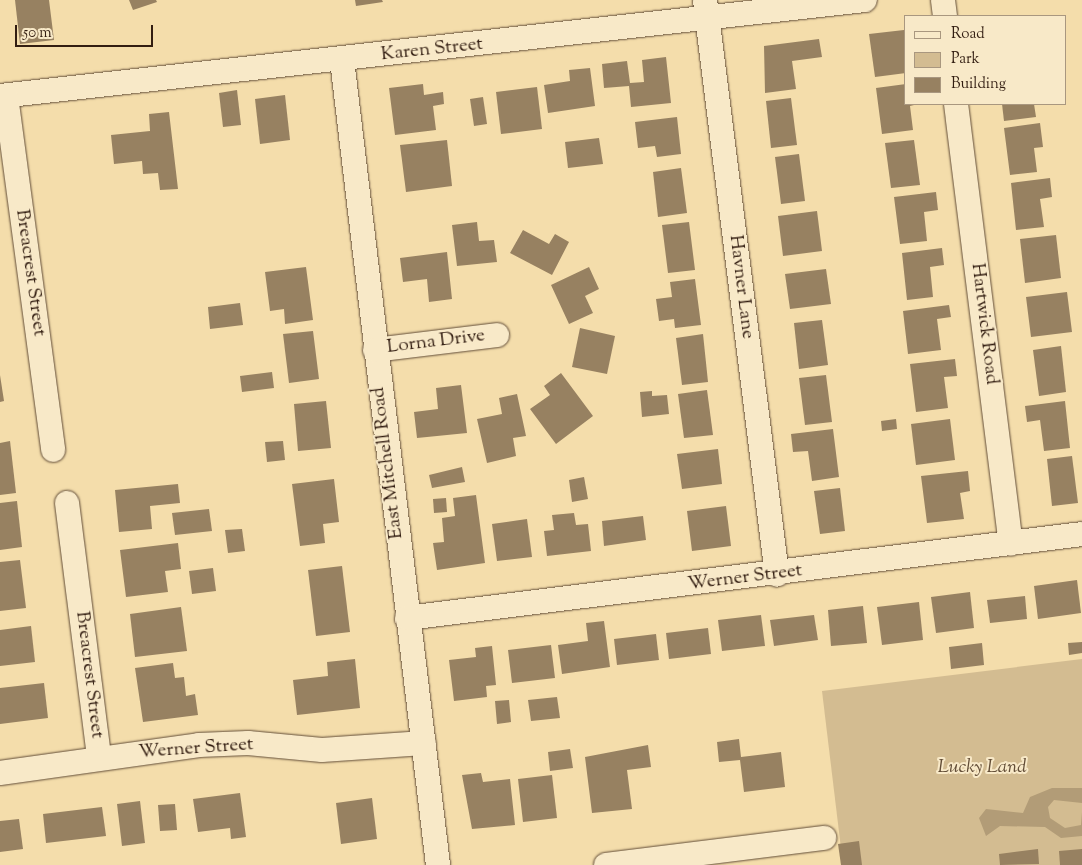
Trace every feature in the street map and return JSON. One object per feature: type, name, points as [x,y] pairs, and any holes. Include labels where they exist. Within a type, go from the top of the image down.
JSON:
[{"type":"street","name":"Karen Street","points":[[3,96],[285,62],[342,60],[707,10],[865,0]]},
{"type":"street","points":[[943,0],[945,15]]},
{"type":"street","name":"Havner Lane","points":[[707,10],[777,575]]},
{"type":"street","name":"East Mitchell Road","points":[[342,60],[375,350],[438,865]]},
{"type":"street","name":"Breacrest Street","points":[[3,96],[53,450]]},
{"type":"street","name":"Hartwick Road","points":[[956,105],[1011,544]]},
{"type":"street","name":"Lorna Drive","points":[[375,350],[497,335]]},
{"type":"street","name":"Breacrest Street","points":[[67,503],[99,758]]},
{"type":"street","name":"Werner Street","points":[[407,618],[777,575],[1082,534]]},
{"type":"street","name":"Werner Street","points":[[0,772],[99,758],[248,743],[322,750],[424,743]]},
{"type":"street","points":[[606,865],[824,838]]},
{"type":"green space","name":"Lucky Land","points":[[1082,659],[1082,865],[843,865],[822,691]]},
{"type":"shaded area","points":[[1052,788],[1082,788],[1082,803],[1054,800],[1048,807],[1050,818],[1065,828],[1081,825],[1082,812],[1082,836],[1061,838],[1045,827],[1000,826],[986,836],[979,818],[986,809],[1023,813],[1030,797]]},
{"type":"building","points":[[15,0],[49,0],[54,40],[20,44]]},
{"type":"building","points":[[129,0],[156,0],[157,2],[133,10]]},
{"type":"building","points":[[355,0],[382,0],[383,2],[356,6]]},
{"type":"building","points":[[904,30],[904,73],[875,77],[869,34]]},
{"type":"building","points":[[819,39],[822,57],[792,61],[796,89],[765,93],[764,46]]},
{"type":"building","points":[[666,57],[671,103],[631,107],[629,86],[604,88],[602,64],[627,61],[630,83],[644,82],[642,60]]},
{"type":"building","points":[[590,68],[595,106],[548,113],[544,85],[570,81],[569,70]]},
{"type":"building","points":[[423,84],[424,95],[443,92],[444,104],[433,106],[436,130],[395,135],[389,88]]},
{"type":"building","points":[[904,84],[904,105],[914,105],[910,106],[913,130],[882,134],[876,88]]},
{"type":"building","points":[[537,87],[542,129],[501,134],[496,92]]},
{"type":"building","points":[[237,90],[241,125],[223,127],[219,93]]},
{"type":"building","points":[[285,95],[290,140],[260,144],[255,99]]},
{"type":"building","points":[[483,97],[487,124],[474,126],[470,99]]},
{"type":"building","points":[[791,98],[797,145],[771,148],[766,101]]},
{"type":"building","points":[[1002,105],[1034,105],[1036,117],[1004,121]]},
{"type":"building","points":[[169,112],[178,189],[160,190],[158,173],[143,174],[142,161],[114,164],[111,135],[150,131],[149,114]]},
{"type":"building","points":[[677,117],[681,154],[657,157],[655,146],[638,148],[635,122]]},
{"type":"building","points":[[1040,123],[1043,147],[1034,148],[1037,172],[1010,175],[1004,128]]},
{"type":"building","points":[[599,138],[603,164],[568,168],[565,142]]},
{"type":"building","points":[[447,140],[452,186],[406,192],[400,145]]},
{"type":"building","points":[[914,140],[920,185],[891,188],[885,143]]},
{"type":"building","points":[[799,154],[805,201],[781,204],[775,157]]},
{"type":"building","points":[[681,168],[687,213],[658,217],[653,172]]},
{"type":"building","points":[[1050,178],[1052,197],[1040,199],[1044,227],[1016,230],[1011,183]]},
{"type":"building","points":[[936,192],[938,210],[924,212],[927,241],[900,244],[894,197]]},
{"type":"building","points":[[817,211],[822,251],[783,256],[778,216]]},
{"type":"building","points":[[477,222],[479,241],[494,240],[497,262],[457,266],[452,225]]},
{"type":"building","points":[[689,222],[695,270],[668,273],[662,225]]},
{"type":"building","points":[[523,230],[549,244],[555,234],[569,242],[552,275],[510,253]]},
{"type":"building","points":[[1056,235],[1061,278],[1025,283],[1020,239]]},
{"type":"building","points":[[942,248],[944,265],[930,267],[933,297],[907,300],[902,253]]},
{"type":"building","points":[[447,252],[452,299],[429,302],[427,279],[403,282],[400,258]]},
{"type":"building","points":[[306,267],[313,320],[285,324],[284,309],[270,311],[265,272]]},
{"type":"building","points":[[589,267],[599,289],[585,296],[593,313],[569,324],[551,285]]},
{"type":"building","points":[[826,269],[831,304],[790,309],[785,274]]},
{"type":"building","points":[[695,279],[701,325],[675,328],[674,319],[659,321],[656,299],[672,297],[670,282]]},
{"type":"building","points":[[1067,292],[1072,332],[1031,337],[1026,297]]},
{"type":"building","points":[[240,303],[243,325],[210,329],[208,307]]},
{"type":"building","points":[[949,305],[951,317],[937,319],[941,350],[908,354],[903,311]]},
{"type":"building","points":[[822,320],[828,365],[799,369],[794,323]]},
{"type":"building","points":[[580,328],[615,336],[607,374],[572,367]]},
{"type":"building","points":[[313,331],[319,379],[289,383],[283,334]]},
{"type":"building","points":[[703,334],[708,382],[682,385],[676,338]]},
{"type":"building","points":[[1061,346],[1066,392],[1039,396],[1033,350]]},
{"type":"building","points":[[955,359],[957,376],[944,377],[948,408],[916,412],[910,364]]},
{"type":"building","points":[[272,372],[274,388],[242,392],[240,376]]},
{"type":"building","points":[[561,373],[593,416],[556,444],[530,409],[550,395],[544,386]]},
{"type":"building","points":[[0,375],[4,401],[0,402]]},
{"type":"building","points":[[826,375],[832,422],[805,425],[799,378]]},
{"type":"building","points":[[461,385],[467,433],[417,438],[414,412],[438,409],[436,388]]},
{"type":"building","points":[[707,390],[713,435],[684,438],[678,394]]},
{"type":"building","points":[[652,391],[652,396],[667,395],[669,414],[642,417],[640,392]]},
{"type":"building","points":[[517,394],[526,436],[513,438],[516,456],[487,463],[477,419],[502,414],[499,398]]},
{"type":"building","points":[[326,401],[331,448],[298,451],[294,404]]},
{"type":"building","points":[[1065,401],[1070,448],[1044,451],[1040,420],[1027,422],[1025,406]]},
{"type":"building","points":[[896,419],[897,429],[882,431],[881,421]]},
{"type":"building","points":[[950,419],[955,460],[916,465],[911,424]]},
{"type":"building","points":[[833,429],[839,477],[812,481],[808,451],[793,452],[791,434]]},
{"type":"building","points":[[10,441],[16,493],[0,495],[0,443]]},
{"type":"building","points":[[283,441],[285,460],[267,462],[265,442]]},
{"type":"building","points":[[718,449],[722,484],[682,489],[677,454]]},
{"type":"building","points":[[1072,456],[1078,503],[1052,506],[1047,459]]},
{"type":"building","points":[[462,467],[465,482],[432,488],[429,475]]},
{"type":"building","points":[[968,471],[970,491],[960,493],[964,519],[927,523],[921,476]]},
{"type":"building","points":[[584,477],[588,499],[572,502],[569,480]]},
{"type":"building","points":[[334,479],[339,522],[323,524],[325,543],[300,546],[292,484]]},
{"type":"building","points":[[178,484],[180,503],[150,506],[152,529],[119,532],[115,490]]},
{"type":"building","points":[[840,488],[845,531],[820,534],[814,491]]},
{"type":"building","points":[[476,495],[485,563],[437,570],[433,543],[444,542],[442,518],[455,516],[453,498]]},
{"type":"building","points":[[446,498],[447,512],[434,513],[433,499]]},
{"type":"building","points":[[17,501],[22,547],[0,550],[0,503]]},
{"type":"building","points":[[726,506],[731,546],[692,551],[687,511]]},
{"type":"building","points":[[209,509],[212,531],[175,535],[172,513]]},
{"type":"building","points":[[574,513],[576,525],[588,524],[591,551],[547,556],[544,531],[554,530],[552,515]]},
{"type":"building","points":[[643,516],[646,540],[604,546],[602,521]]},
{"type":"building","points":[[527,519],[532,557],[497,561],[492,524]]},
{"type":"building","points":[[242,529],[245,551],[228,553],[225,530]]},
{"type":"building","points":[[178,543],[181,569],[165,571],[168,592],[126,597],[120,550]]},
{"type":"building","points":[[20,560],[26,608],[0,611],[0,562]]},
{"type":"building","points":[[342,566],[350,632],[316,636],[308,570]]},
{"type":"building","points":[[213,568],[216,591],[192,594],[189,571]]},
{"type":"building","points":[[1077,580],[1081,613],[1038,619],[1034,586]]},
{"type":"building","points":[[970,592],[974,628],[936,633],[931,597]]},
{"type":"building","points":[[1025,596],[1027,619],[990,623],[987,600]]},
{"type":"building","points":[[919,602],[923,640],[882,645],[877,607]]},
{"type":"building","points":[[863,606],[867,643],[831,646],[828,610]]},
{"type":"building","points":[[181,607],[187,651],[135,657],[130,614]]},
{"type":"building","points":[[761,615],[765,646],[722,651],[718,620]]},
{"type":"building","points":[[814,615],[818,640],[774,646],[770,620]]},
{"type":"building","points":[[604,621],[610,667],[562,674],[558,645],[588,641],[586,623]]},
{"type":"building","points":[[31,626],[35,662],[0,666],[0,630]]},
{"type":"building","points":[[708,628],[711,654],[669,659],[666,633]]},
{"type":"building","points":[[656,634],[659,660],[617,665],[614,639]]},
{"type":"building","points":[[1082,642],[1082,653],[1069,655],[1068,643]]},
{"type":"building","points":[[982,643],[984,665],[951,669],[949,647]]},
{"type":"building","points":[[551,645],[555,678],[512,683],[508,650]]},
{"type":"building","points":[[492,646],[496,685],[486,686],[487,697],[454,701],[449,660],[476,657],[475,648]]},
{"type":"building","points":[[355,659],[360,708],[297,715],[293,680],[328,676],[327,662]]},
{"type":"building","points":[[173,663],[175,678],[184,677],[186,696],[195,694],[198,715],[143,722],[135,668]]},
{"type":"building","points":[[44,683],[48,718],[0,724],[0,688]]},
{"type":"building","points":[[557,697],[560,718],[531,721],[528,700]]},
{"type":"building","points":[[509,700],[511,722],[497,724],[495,701]]},
{"type":"building","points":[[739,739],[741,757],[781,752],[785,787],[744,792],[740,760],[719,762],[717,742]]},
{"type":"building","points":[[648,745],[651,767],[627,770],[632,809],[592,813],[585,757]]},
{"type":"building","points":[[570,749],[573,768],[550,771],[548,752]]},
{"type":"building","points":[[481,773],[483,782],[510,779],[515,825],[472,829],[462,775]]},
{"type":"building","points":[[552,775],[557,818],[523,822],[518,779]]},
{"type":"building","points":[[240,793],[246,837],[231,839],[230,828],[198,832],[193,799]]},
{"type":"building","points":[[372,798],[377,839],[341,844],[336,803]]},
{"type":"building","points":[[140,801],[145,843],[122,846],[117,804]]},
{"type":"building","points":[[175,804],[177,830],[160,831],[158,805]]},
{"type":"building","points":[[102,807],[106,836],[46,843],[43,814]]},
{"type":"building","points":[[19,819],[23,849],[0,852],[0,821]]},
{"type":"building","points":[[859,841],[862,865],[841,865],[838,844]]},
{"type":"building","points":[[1038,849],[1039,864],[1000,865],[999,854]]},
{"type":"building","points":[[1082,849],[1082,865],[1060,865],[1059,851]]}]
